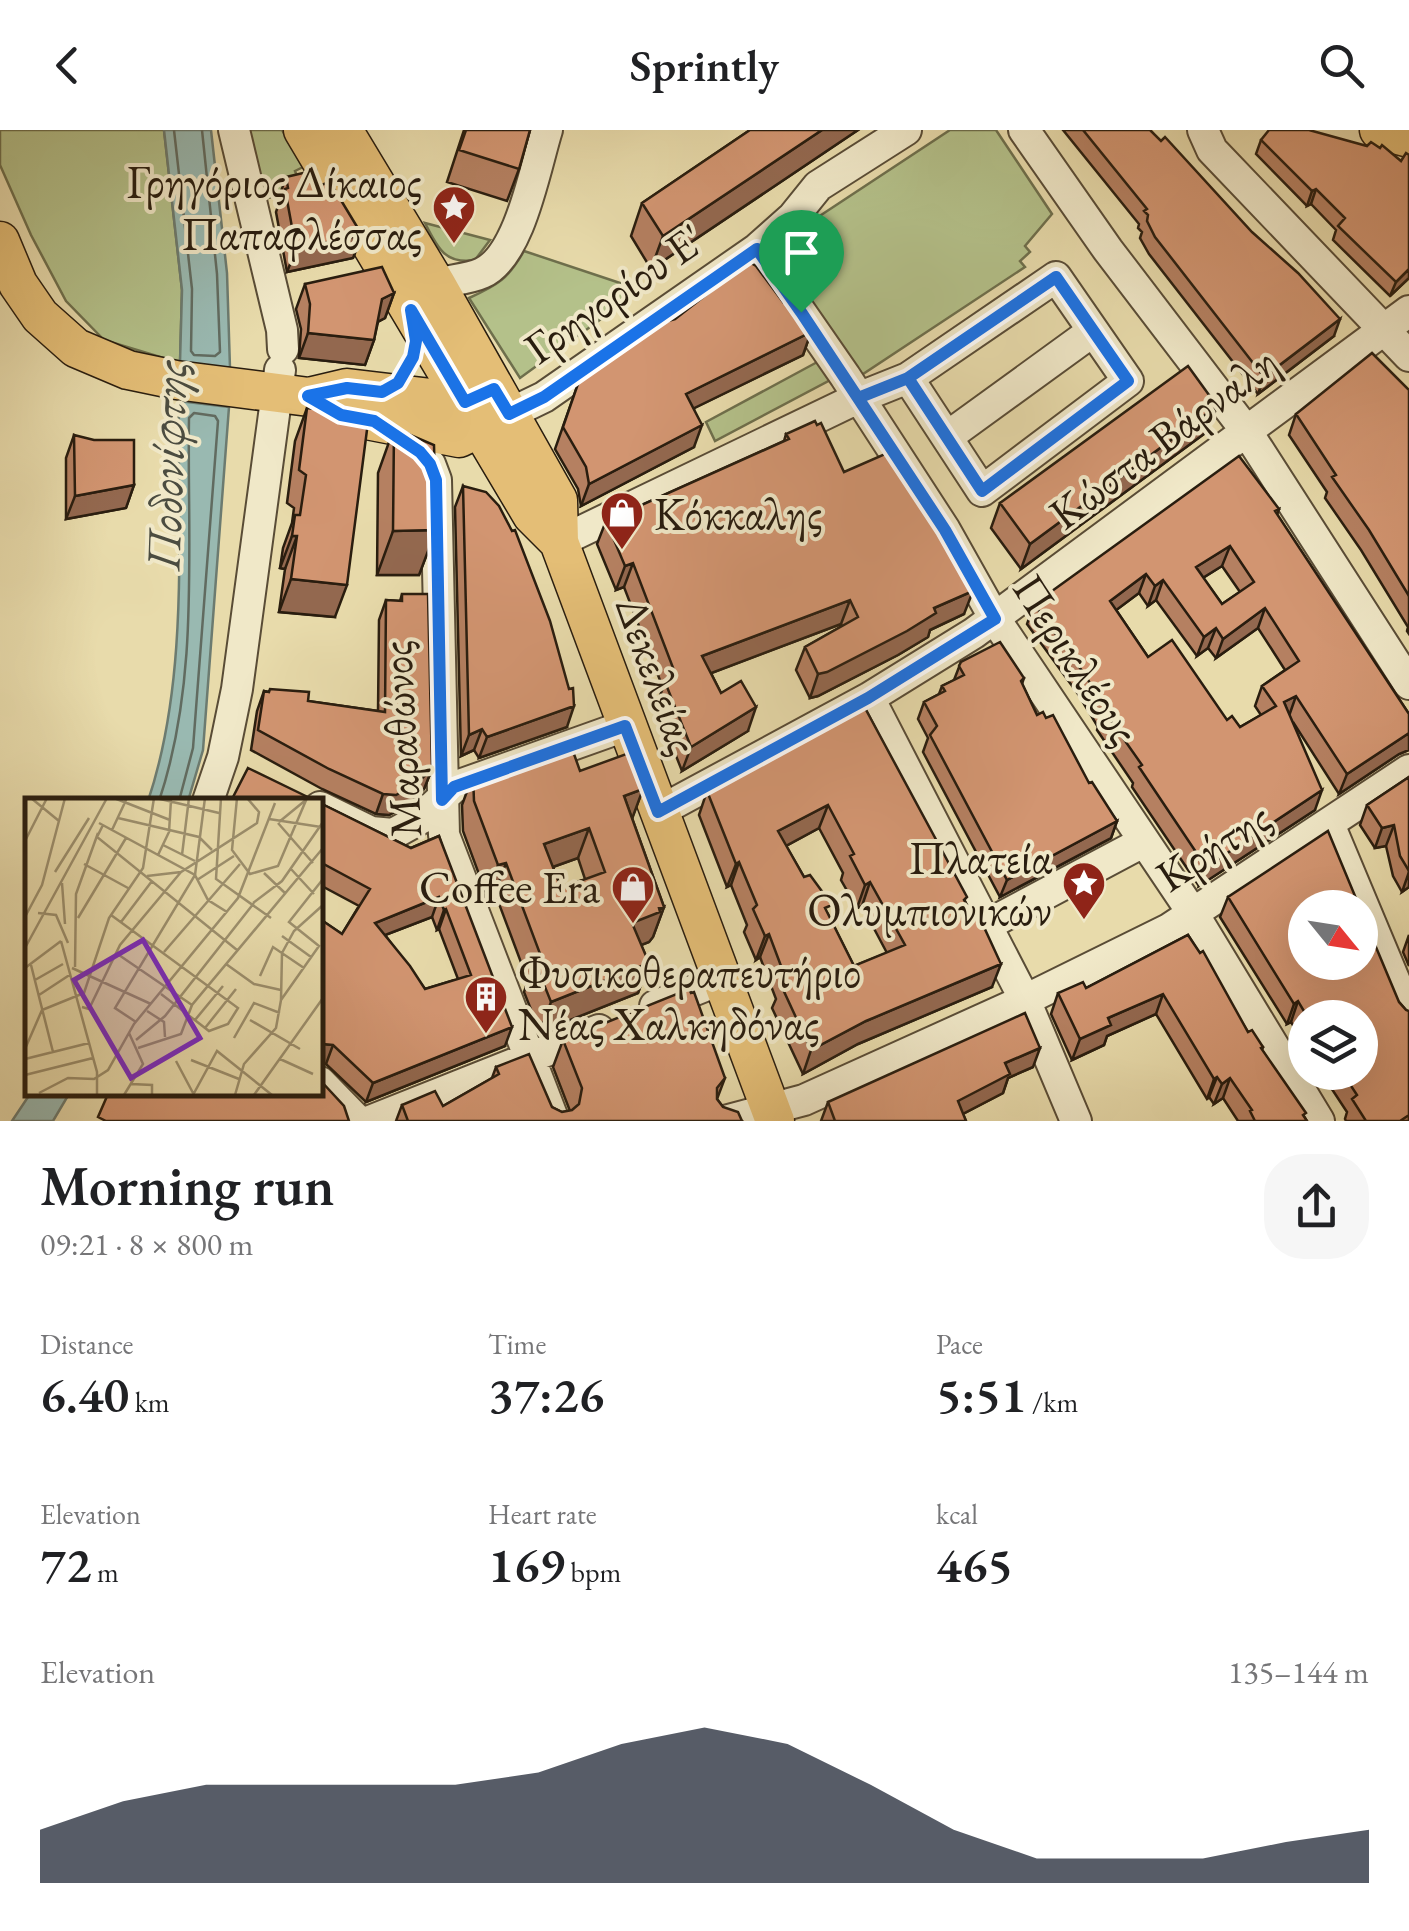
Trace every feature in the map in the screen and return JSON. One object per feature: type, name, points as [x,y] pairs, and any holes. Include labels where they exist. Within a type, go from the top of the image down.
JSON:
[{"type":"main road","points":[[303,130],[388,270],[423,297]]},
{"type":"main road","points":[[342,130],[423,297],[413,357],[378,407]]},
{"type":"main road","points":[[1378,130],[1409,138]]},
{"type":"main road","points":[[0,241],[18,284],[40,316],[59,335],[97,358],[128,370],[176,380],[279,379],[341,415],[378,407],[459,438],[487,408]]},
{"type":"main road","name":"Δεκελείας","points":[[423,297],[487,408],[532,515],[559,542],[773,1115]]},
{"type":"street","points":[[209,798],[237,690],[279,379],[282,330],[234,130]]},
{"type":"street","points":[[423,297],[484,272],[502,258],[514,238],[547,130]]},
{"type":"street","name":"Γρηγορίου Ε'","points":[[487,408],[544,397],[757,249],[793,217],[818,186],[906,130]]},
{"type":"street","points":[[1024,130],[1108,250],[1248,432],[1409,684]]},
{"type":"street","points":[[1203,130],[1212,150],[1383,330],[1396,368]]},
{"type":"street","name":"Περικλέους","points":[[757,249],[945,530],[995,619],[1194,914],[1319,1121]]},
{"type":"street","points":[[349,278],[388,270]]},
{"type":"street","points":[[559,542],[858,398],[908,378],[1056,277],[1128,381],[982,491],[908,378]]},
{"type":"street","points":[[272,295],[311,287]]},
{"type":"street","name":"Κώστα Βάρναλη","points":[[658,812],[868,698],[995,619],[1409,311]]},
{"type":"street","points":[[947,437],[1093,331]]},
{"type":"street","name":"Μαραθώνος","points":[[378,407],[430,464],[436,480],[444,835],[554,1121]]},
{"type":"street","points":[[868,698],[1024,1000],[1076,1121]]},
{"type":"street","points":[[322,807],[382,835],[394,834],[420,819],[454,787],[625,726]]},
{"type":"street","points":[[222,756],[252,772]]},
{"type":"street","name":"Κρήτης","points":[[725,1121],[773,1115],[1024,1000],[1194,914],[1409,770]]},
{"type":"street","points":[[1330,824],[1409,1015]]},
{"type":"street","name":"Κρήτης","points":[[987,925],[1144,842]]},
{"type":"street","points":[[370,1121],[722,978]]},
{"type":"street","points":[[322,1084],[358,1121]]},
{"type":"green space","points":[[0,130],[164,130],[182,290],[180,363],[104,340],[66,301],[0,165]]},
{"type":"green space","points":[[248,130],[282,130],[303,167],[295,171],[303,190],[264,199]]},
{"type":"green space","points":[[950,130],[996,130],[1052,214],[1025,246],[1030,252],[1020,261],[1025,267],[860,376],[765,252]]},
{"type":"green space","points":[[425,223],[490,240],[475,260],[456,260],[438,247]]},
{"type":"green space","points":[[524,251],[641,290],[520,378],[469,298],[501,280]]},
{"type":"green space","points":[[821,360],[834,378],[715,441],[706,422]]},
{"type":"water","points":[[164,130],[211,130],[227,273],[230,368],[180,363],[182,290]]},
{"type":"water","points":[[179,401],[229,407],[203,750],[189,798],[149,798],[170,704],[176,654]]},
{"type":"water","points":[[29,1096],[68,1096],[53,1121],[12,1121]]},
{"type":"building","points":[[466,130],[530,130],[519,169],[459,150]]},
{"type":"building","points":[[750,130],[822,130],[663,236],[642,203]]},
{"type":"building","points":[[1083,130],[1150,130],[1161,141],[1165,137],[1252,232],[1298,273],[1340,319],[1264,377],[1155,237],[1144,211],[1147,209]]},
{"type":"building","points":[[1269,130],[1309,130],[1367,146],[1371,142],[1380,148],[1382,145],[1401,161],[1406,153],[1409,155],[1409,269],[1396,282],[1338,226],[1345,218],[1261,140]]},
{"type":"building","points":[[316,170],[318,186],[330,182],[362,235],[296,249],[286,177]]},
{"type":"building","points":[[751,263],[783,302],[787,299],[811,332],[686,394],[702,425],[589,484],[586,467],[563,427],[580,378],[657,324],[675,319]]},
{"type":"building","points":[[382,267],[394,293],[382,299],[374,340],[308,333],[310,304],[305,284]]},
{"type":"building","points":[[1372,353],[1409,390],[1409,596],[1296,414]]},
{"type":"building","points":[[1188,366],[1217,406],[1030,544],[1000,503]]},
{"type":"building","points":[[307,408],[365,416],[368,422],[347,585],[291,579],[297,536],[292,536],[295,515],[300,515],[306,475],[299,470]]},
{"type":"building","points":[[815,421],[817,425],[821,423],[844,472],[885,454],[892,455],[927,516],[961,564],[973,591],[934,608],[936,613],[907,631],[827,672],[818,674],[805,647],[858,617],[850,600],[702,656],[721,693],[741,681],[756,707],[691,747],[665,682],[675,673],[633,563],[625,566],[606,521],[789,439],[786,434]]},
{"type":"building","points":[[394,428],[434,445],[436,530],[393,531]]},
{"type":"building","points":[[74,435],[94,440],[134,440],[134,485],[75,496]]},
{"type":"building","points":[[1239,456],[1279,509],[1275,511],[1409,714],[1409,733],[1347,774],[1296,696],[1284,702],[1322,790],[1206,867],[1139,767],[1142,765],[1104,711],[1085,675],[1034,604]],"holes":[[[1230,546],[1254,582],[1222,604],[1196,567]],[[1146,574],[1155,586],[1163,580],[1204,637],[1216,628],[1223,639],[1265,608],[1299,661],[1262,686],[1276,706],[1240,727],[1232,716],[1227,720],[1172,640],[1148,657],[1110,601]]]},
{"type":"building","points":[[463,486],[486,492],[515,530],[550,621],[569,689],[573,688],[574,706],[487,737],[482,729],[469,735]]},
{"type":"building","points":[[402,594],[428,594],[432,769],[396,795],[383,794],[329,769],[258,730],[264,691],[270,689],[309,692],[308,701],[385,712],[386,600],[402,601]]},
{"type":"building","points":[[1000,642],[1024,678],[1021,681],[1037,715],[1053,715],[1089,783],[1092,782],[1117,821],[1007,880],[930,735],[937,726],[924,702],[945,691],[942,686],[964,675],[961,662]]},
{"type":"building","points":[[865,708],[1001,964],[866,1021],[811,1050],[781,985],[787,982],[769,934],[765,936],[753,909],[757,905],[707,791]],"holes":[[[828,805],[854,854],[850,856],[865,885],[870,882],[905,945],[854,966],[825,908],[832,905],[810,875],[804,877],[778,831]]]},
{"type":"building","points":[[569,740],[580,771],[629,753],[643,789],[624,796],[664,907],[632,923],[649,963],[551,1002],[535,962],[542,959],[506,863],[498,865],[474,801],[473,775]],"holes":[[[589,828],[605,872],[561,888],[544,844]]]},
{"type":"building","points":[[248,768],[310,798],[233,798]]},
{"type":"building","points":[[1409,777],[1409,871],[1400,856],[1394,825],[1382,828],[1367,805]]},
{"type":"building","points":[[322,804],[411,848],[439,836],[512,1027],[373,1083],[333,1045],[322,1045],[322,920],[342,934],[370,889],[322,863]],"holes":[[[439,897],[471,975],[425,989],[375,923]]]},
{"type":"building","points":[[1328,831],[1353,890],[1288,890],[1288,980],[1378,980],[1378,952],[1399,1002],[1409,1011],[1409,1115],[1400,1121],[1366,1121],[1352,1099],[1357,1095],[1354,1090],[1378,1090],[1378,1000],[1292,1000],[1228,897]]},
{"type":"building","points":[[1188,935],[1200,953],[1203,951],[1248,1032],[1252,1030],[1306,1113],[1303,1115],[1307,1121],[1255,1121],[1230,1078],[1222,1084],[1217,1077],[1214,1079],[1163,994],[1108,1018],[1111,1025],[1080,1039],[1058,993],[1083,982],[1086,988]]},
{"type":"building","points":[[689,989],[694,992],[725,1078],[717,1088],[717,1099],[723,1107],[738,1112],[742,1121],[408,1121],[402,1105],[435,1091],[443,1106],[499,1074],[496,1067],[529,1054],[552,1107],[562,1112],[572,1110],[579,1104],[582,1088],[563,1040]]},
{"type":"building","points":[[1025,1013],[1040,1048],[1005,1063],[1010,1074],[958,1101],[966,1121],[835,1121],[828,1102]]},
{"type":"building","points":[[322,1082],[344,1106],[349,1121],[106,1121],[98,1117],[107,1096],[322,1096]]},
{"type":"place","name":"Γρηγόριος Δίκαιος Παπαφλέσσας","points":[[454,245]]},
{"type":"place","name":"Κόκκαλης","points":[[622,551]]},
{"type":"place","name":"Πλατεία Ολυμπιονικών","points":[[1084,921]]},
{"type":"place","name":"Coffee Era","points":[[633,925]]},
{"type":"place","name":"Φυσικοθεραπευτήριο Νέας Χαλκηδόνας","points":[[486,1035]]},
{"type":"route","points":[[801,312],[757,249],[544,397],[509,414],[494,389],[465,402],[411,310],[416,341],[413,357],[398,383],[382,392],[347,388],[308,396],[341,415],[374,421],[413,446],[430,464],[436,480],[442,800],[454,787],[625,726],[658,812],[868,698],[995,619],[945,530],[858,398],[908,378],[1056,277],[1128,381],[982,491],[908,378],[858,398],[801,312]]},
{"type":"water label","name":"Ποδονίφτης","points":[[166,465]]}]
